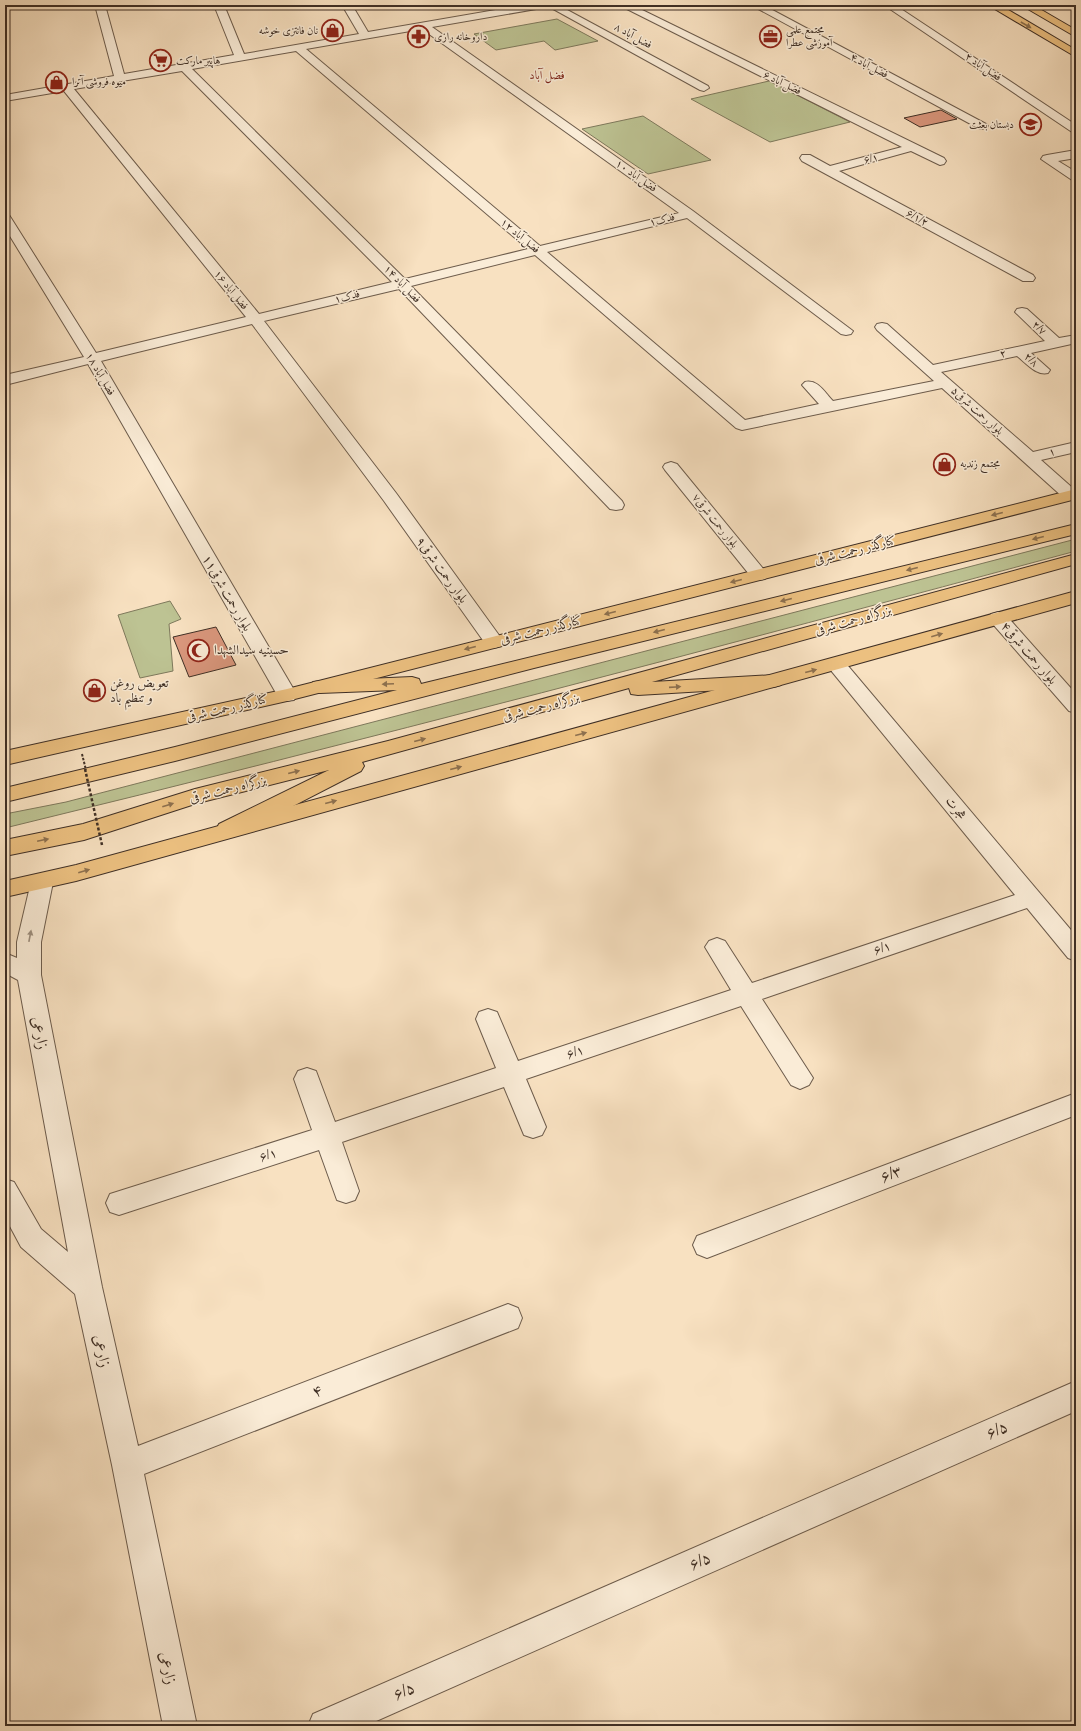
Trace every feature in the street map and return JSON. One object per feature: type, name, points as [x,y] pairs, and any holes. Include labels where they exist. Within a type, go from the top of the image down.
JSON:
[{"type":"main road","points":[[993,5],[1076,54]]},
{"type":"main road","points":[[1026,5],[1076,34]]},
{"type":"main road","name":"کنارگذر رحمت شرقی","points":[[5,758],[320,687],[1074,495]]},
{"type":"main road","points":[[5,795],[65,782],[455,681],[1076,529]]},
{"type":"main road","name":"بزرگراه رحمت شرقی","points":[[5,848],[84,832],[195,796],[388,748],[1076,559]]},
{"type":"main road","points":[[5,889],[42,882],[1076,597]]},
{"type":"main road","points":[[320,687],[455,681]]},
{"type":"main road","points":[[595,692],[774,681]]},
{"type":"main road","points":[[227,830],[388,748]]},
{"type":"street","points":[[100,5],[120,78]]},
{"type":"street","points":[[219,5],[240,57]]},
{"type":"street","points":[[347,5],[365,35]]},
{"type":"street","points":[[5,98],[423,25],[502,8],[542,5]]},
{"type":"street","name":"فضل آباد ۸","points":[[551,5],[704,88]]},
{"type":"street","name":"فضل آباد ۶","points":[[624,5],[940,161]]},
{"type":"street","name":"فضل آباد ۴","points":[[756,5],[982,126]]},
{"type":"street","name":"فضل آباد ۲","points":[[889,5],[1076,130]]},
{"type":"street","name":"فضل آباد ۱۰","points":[[423,25],[689,214],[846,331]]},
{"type":"street","name":"فضل آباد ۱۲","points":[[298,47],[742,425],[830,407]]},
{"type":"street","name":"فضل آباد ۱۴","points":[[184,67],[402,284],[616,505]]},
{"type":"street","name":"فضل آباد ۱۶","points":[[66,88],[256,320],[390,497]]},
{"type":"street","name":"۶/۱","points":[[829,170],[913,147]]},
{"type":"street","points":[[1076,154],[1047,160],[1076,177]]},
{"type":"street","name":"۶/۱/۲","points":[[806,158],[1028,278]]},
{"type":"street","name":"فدک۱","points":[[5,380],[93,360],[689,214]]},
{"type":"street","name":"فضل آباد ۱۸","points":[[5,218],[93,360],[191,532]]},
{"type":"street","name":"۲/۷","points":[[1022,312],[1056,343]]},
{"type":"street","name":"۵بلوار رحمت شرقی","points":[[882,327],[1029,458],[1074,495]]},
{"type":"street","name":"۲","points":[[930,370],[1076,339]]},
{"type":"street","name":"۲/۸","points":[[1020,351],[1043,370]]},
{"type":"street","points":[[810,386],[830,407],[945,383]]},
{"type":"street","name":"۱","points":[[1029,458],[1076,447]]},
{"type":"street","name":"بلوار رحمت شرقی۷","points":[[671,467],[759,575]]},
{"type":"street","name":"بلوار رحمت شرقی۹","points":[[390,497],[494,642]]},
{"type":"street","name":"بلوار رحمت شرقی۱۱","points":[[191,532],[287,695]]},
{"type":"street","name":"بلوار رحمت شرقی۴","points":[[998,618],[1076,706]]},
{"type":"street","name":"هجرت","points":[[836,664],[1076,952]]},
{"type":"street","name":"زارعی","points":[[42,882],[29,942],[17,968],[127,1465],[180,1726]]},
{"type":"street","name":"۶/۱","points":[[119,1203],[327,1136],[1031,898]]},
{"type":"street","points":[[717,947],[800,1078]]},
{"type":"street","points":[[488,1019],[533,1127]]},
{"type":"street","points":[[307,1079],[346,1191]]},
{"type":"street","name":"۶/۳","points":[[707,1245],[1076,1104]]},
{"type":"street","points":[[5,1191],[31,1238],[88,1287]]},
{"type":"street","name":"۴","points":[[127,1465],[508,1318]]},
{"type":"street","name":"۶/۵","points":[[325,1726],[1076,1396]]},
{"type":"path","points":[[82,754],[102,845]]},
{"type":"green space","points":[[557,19],[598,41],[555,50],[544,41],[496,50],[474,34]]},
{"type":"green space","points":[[769,81],[850,122],[770,142],[691,99]]},
{"type":"green space","points":[[643,116],[711,160],[648,174],[582,129]]},
{"type":"green space","points":[[1076,539],[1076,551],[541,693],[273,762],[5,828],[5,814],[66,802]]},
{"type":"green space","points":[[170,601],[181,619],[169,624],[173,671],[140,678],[118,615]]},
{"type":"building","points":[[941,110],[957,119],[920,127],[904,118]]},
{"type":"building","name":"حسینیه سیدالشهدا","points":[[216,627],[236,665],[189,677],[173,637]]},
{"type":"place","name":"نان فانتزی خوشه","points":[[333,31]]},
{"type":"place","name":"مجتمع علمی آموزشی عطرا","points":[[770,36]]},
{"type":"place","name":"داروخانه رازی","points":[[419,37]]},
{"type":"place","name":"هاپیر مارکت","points":[[161,61]]},
{"type":"place","name":"میوه فروشی آترا","points":[[57,82]]},
{"type":"place","name":"دبستان بعثت","points":[[1030,125]]},
{"type":"place","name":"مجتمع زندیه","points":[[944,464]]},
{"type":"place","name":"حسینیه سیدالشهدا","points":[[199,650]]},
{"type":"place","name":"تعویض روغن و تنظیم باد","points":[[95,690]]},
{"type":"district","name":"فضل آباد","points":[[547,75]]}]
